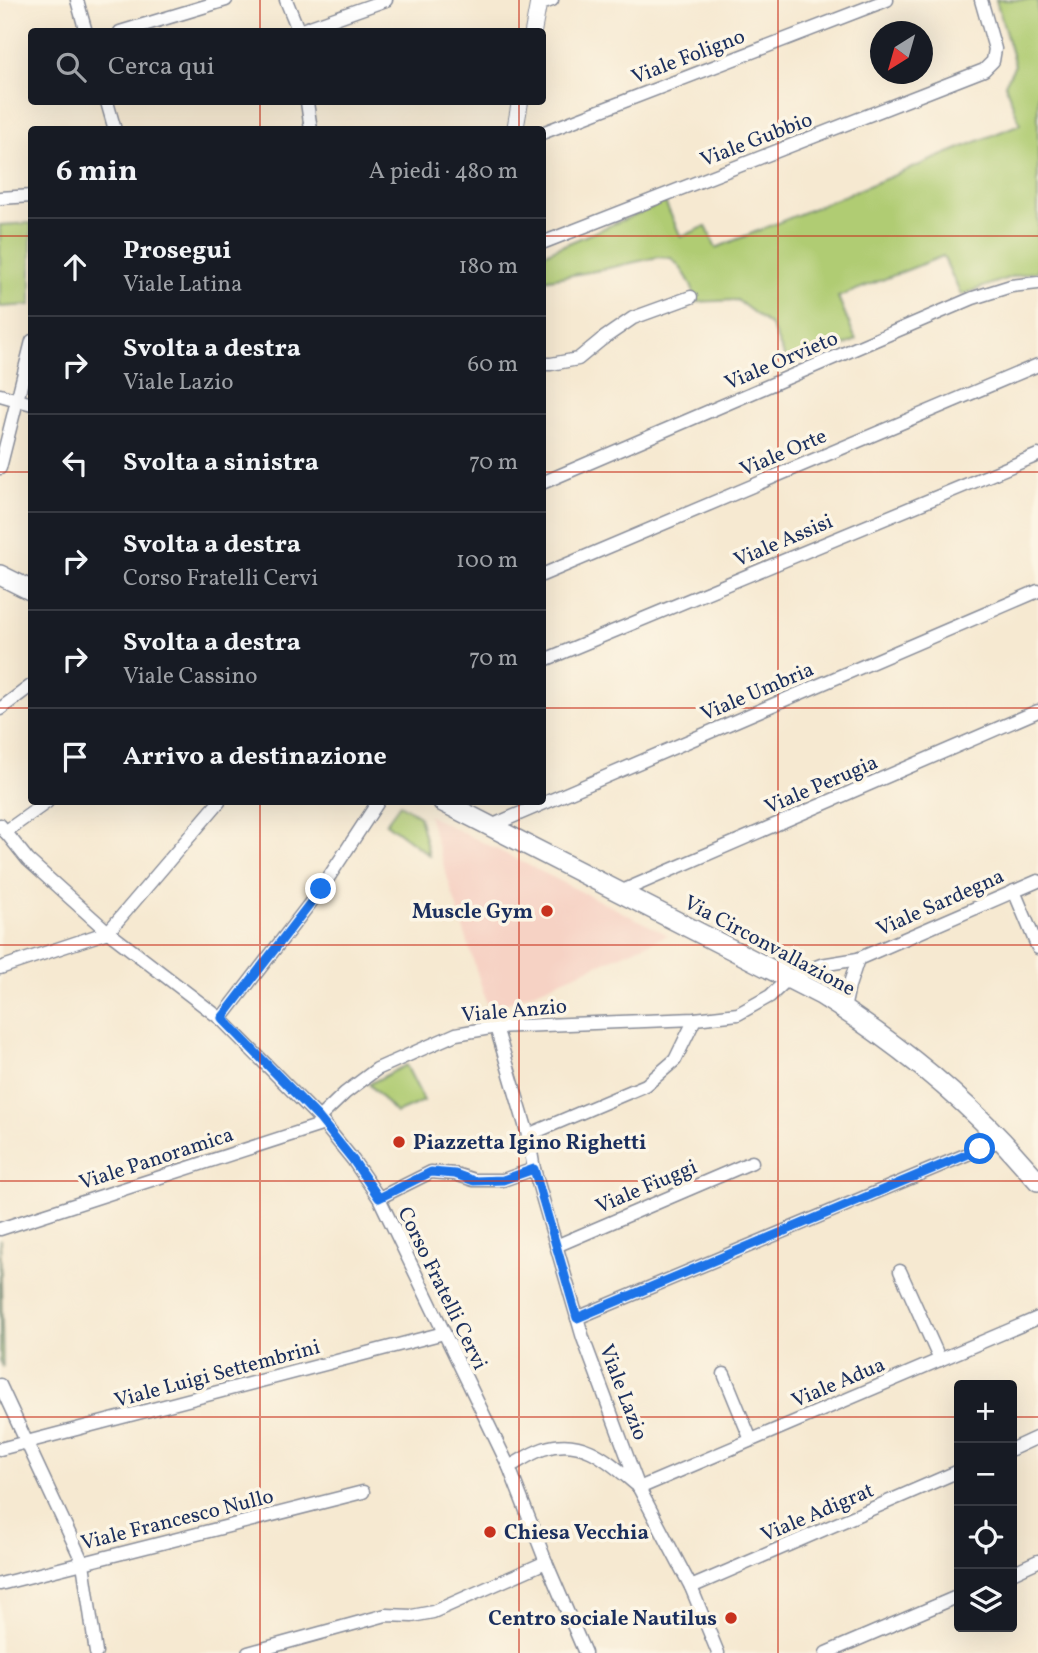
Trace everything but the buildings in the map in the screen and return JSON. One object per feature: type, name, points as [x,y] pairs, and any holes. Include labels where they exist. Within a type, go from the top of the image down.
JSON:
[{"type":"main road","points":[[0,575],[28,589]]},
{"type":"main road","name":"Via Circonvallazione","points":[[449,805],[790,977],[844,1009],[932,1077],[1001,1140],[1038,1181]]},
{"type":"street","points":[[77,0],[85,28]]},
{"type":"street","points":[[133,28],[226,0]]},
{"type":"street","points":[[286,0],[298,28]]},
{"type":"street","points":[[307,28],[386,0]]},
{"type":"street","name":"Viale Gubbio","points":[[546,241],[984,71],[993,61],[995,49],[981,0]]},
{"type":"street","points":[[534,28],[543,2]]},
{"type":"street","name":"Viale Foligno","points":[[546,131],[878,2]]},
{"type":"street","points":[[108,105],[114,126]]},
{"type":"street","points":[[307,105],[310,126]]},
{"type":"street","points":[[516,126],[519,105]]},
{"type":"street","points":[[0,197],[28,196]]},
{"type":"street","name":"Viale Orvieto","points":[[546,481],[974,298],[1011,286],[1038,283]]},
{"type":"street","points":[[546,364],[578,359],[633,318],[691,297]]},
{"type":"street","points":[[0,468],[28,357]]},
{"type":"street","name":"Viale Orte","points":[[546,573],[1038,365]]},
{"type":"street","points":[[0,396],[28,403]]},
{"type":"street","name":"Viale Assisi","points":[[546,659],[1038,455]]},
{"type":"street","name":"Viale Umbria","points":[[546,802],[1038,591]]},
{"type":"street","points":[[0,709],[28,688]]},
{"type":"street","name":"Viale Perugia","points":[[620,892],[1038,711]]},
{"type":"street","points":[[2,829],[42,805]]},
{"type":"street","points":[[0,968],[108,932],[216,805]]},
{"type":"street","points":[[222,1018],[321,889],[376,805]]},
{"type":"street","name":"Viale Umbria","points":[[491,826],[540,805]]},
{"type":"street","name":"Corso Fratelli Cervi","points":[[2,829],[28,860],[108,932],[222,1018],[322,1121],[353,1160],[379,1198],[509,1467],[585,1653]]},
{"type":"street","name":"Viale Sardegna","points":[[695,1019],[738,1014],[770,996],[790,977],[821,965],[858,959],[1038,881]]},
{"type":"street","points":[[1014,891],[1038,948]]},
{"type":"street","name":"Viale Sardegna","points":[[844,1009],[858,959]]},
{"type":"street","points":[[528,1135],[646,1085],[675,1060],[695,1019]]},
{"type":"street","name":"Viale Anzio","points":[[322,1121],[345,1093],[377,1069],[456,1034],[496,1027],[695,1019]]},
{"type":"street","name":"Viale Lazio","points":[[496,1027],[583,1338],[639,1488],[691,1587],[718,1653]]},
{"type":"street","name":"Viale Panoramica","points":[[0,1229],[322,1121]]},
{"type":"street","points":[[577,1318],[1001,1140]]},
{"type":"street","name":"Viale Fiuggi","points":[[556,1246],[752,1162]]},
{"type":"street","points":[[379,1198],[431,1172],[455,1174],[474,1181],[503,1180],[534,1169]]},
{"type":"street","points":[[900,1271],[940,1360]]},
{"type":"street","name":"Viale Adua","points":[[639,1488],[1038,1318]]},
{"type":"street","name":"Viale Luigi Settembrini","points":[[0,1450],[444,1333]]},
{"type":"street","points":[[723,1374],[751,1440]]},
{"type":"street","points":[[0,1385],[83,1563],[96,1653]]},
{"type":"street","points":[[1017,1447],[1038,1437]]},
{"type":"street","name":"Viale Lazio","points":[[509,1467],[543,1449],[565,1445],[585,1447],[607,1461],[639,1488]]},
{"type":"street","name":"Viale Adigrat","points":[[691,1587],[954,1473]]},
{"type":"street","name":"Viale Francesco Nullo","points":[[0,1584],[363,1492]]},
{"type":"street","points":[[248,1653],[293,1647],[386,1615],[412,1616],[433,1612],[546,1562]]},
{"type":"street","points":[[1017,1571],[1038,1562]]},
{"type":"street","points":[[826,1653],[954,1597]]},
{"type":"shaded area","points":[[428,815],[668,935],[489,1011]]},
{"type":"green space","points":[[996,0],[1038,0],[1038,271],[1011,277],[961,295],[943,256],[838,297],[856,340],[840,348],[836,340],[787,362],[771,326],[737,300],[696,302],[687,278],[671,258],[658,257],[546,279],[546,253],[665,202],[681,237],[706,226],[716,248],[1020,124],[1005,84],[1015,65]]},
{"type":"green space","points":[[28,223],[28,305],[0,307],[0,225]]},
{"type":"green space","points":[[399,805],[419,816],[429,855],[386,823]]},
{"type":"green space","points":[[406,1065],[424,1101],[396,1113],[369,1084]]},
{"type":"green space","points":[[0,1239],[3,1367],[0,1360]]},
{"type":"place","name":"Muscle Gym","points":[[547,911]]},
{"type":"place","name":"Piazzetta Igino Righetti","points":[[399,1142]]},
{"type":"place","name":"Chiesa Vecchia","points":[[490,1532]]},
{"type":"place","name":"Centro sociale Nautilus","points":[[731,1618]]},
{"type":"route","points":[[321,889],[222,1018],[319,1118],[379,1198],[431,1172],[455,1174],[474,1181],[503,1180],[534,1169],[577,1318],[980,1149]]}]
